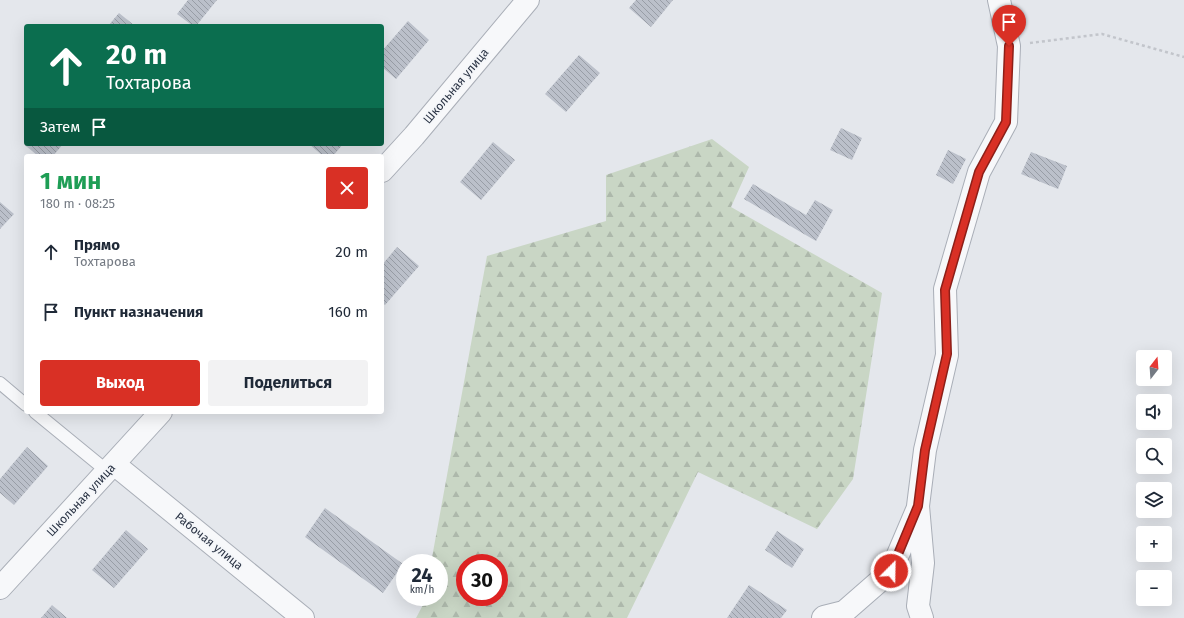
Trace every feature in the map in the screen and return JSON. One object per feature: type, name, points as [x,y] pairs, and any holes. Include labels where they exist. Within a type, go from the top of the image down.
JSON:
[{"type":"street","name":"Школьная улица","points":[[384,169],[414,136],[528,0]]},
{"type":"street","points":[[922,618],[918,606],[923,563],[918,506],[925,450],[947,354],[945,290],[979,172],[1006,122],[1009,46],[999,0]]},
{"type":"street","name":"Школьная улица","points":[[0,588],[159,414]]},
{"type":"street","name":"Рабочая улица","points":[[110,467],[303,618]]},
{"type":"street","points":[[823,618],[824,616],[844,612],[891,571],[918,506]]},
{"type":"lane","points":[[0,383],[24,403]]},
{"type":"lane","points":[[38,414],[110,467]]},
{"type":"path","points":[[1009,46],[1102,34],[1184,57]]},
{"type":"green space","points":[[712,139],[749,167],[731,207],[882,293],[853,479],[817,529],[698,472],[627,618],[416,618],[422,606],[448,606],[448,554],[433,554],[487,256],[606,221],[606,175]]},
{"type":"building","points":[[188,0],[217,0],[198,24],[190,24],[177,14]]},
{"type":"building","points":[[636,0],[673,0],[651,27],[629,8]]},
{"type":"building","points":[[119,13],[133,24],[110,24]]},
{"type":"building","points":[[408,21],[429,40],[396,79],[384,69],[384,49]]},
{"type":"building","points":[[579,55],[600,73],[566,112],[545,94]]},
{"type":"building","points":[[841,128],[862,138],[852,160],[830,150]]},
{"type":"building","points":[[493,142],[515,160],[481,200],[460,182]]},
{"type":"building","points":[[26,146],[61,146],[55,154],[36,154]]},
{"type":"building","points":[[311,146],[341,146],[335,154],[321,154]]},
{"type":"building","points":[[948,150],[966,159],[953,184],[936,175]]},
{"type":"building","points":[[1031,152],[1067,166],[1058,189],[1021,174]]},
{"type":"building","points":[[753,184],[806,215],[815,200],[833,210],[816,241],[744,199]]},
{"type":"building","points":[[0,202],[14,214],[0,229]]},
{"type":"building","points":[[397,247],[419,266],[385,305],[384,304],[384,263]]},
{"type":"building","points":[[27,447],[48,466],[14,505],[0,493],[0,479]]},
{"type":"building","points":[[325,508],[396,559],[396,574],[383,593],[305,537]]},
{"type":"building","points":[[126,530],[148,549],[114,588],[92,570]]},
{"type":"building","points":[[777,531],[804,549],[792,568],[765,550]]},
{"type":"building","points":[[749,585],[787,610],[781,618],[727,618]]},
{"type":"building","points":[[52,605],[67,618],[41,618]]},
{"type":"route","points":[[891,571],[918,506],[925,450],[947,354],[945,290],[979,172],[1006,122],[1009,46]]}]
